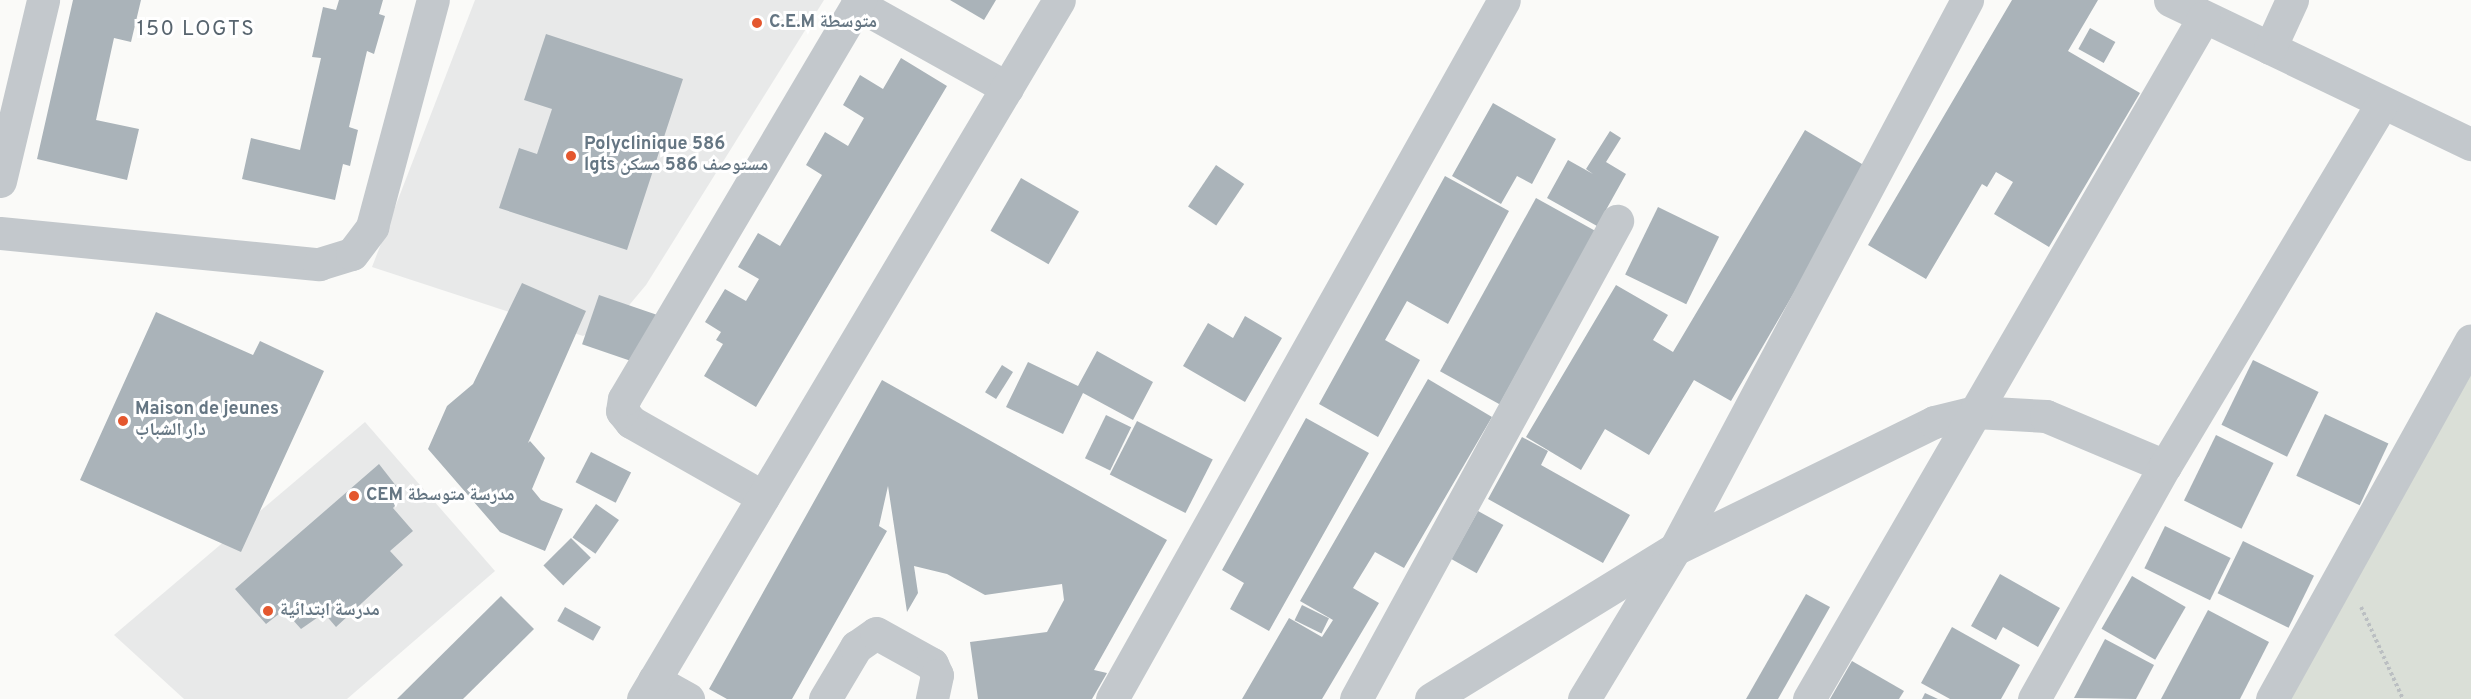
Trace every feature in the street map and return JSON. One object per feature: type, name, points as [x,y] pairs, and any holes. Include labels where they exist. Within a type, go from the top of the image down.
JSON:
[{"type":"street","points":[[0,182],[43,0]]},
{"type":"street","points":[[0,233],[319,264],[352,254],[372,227],[433,0]]},
{"type":"street","points":[[688,699],[649,689],[1059,0]]},
{"type":"street","points":[[1112,699],[1504,0]]},
{"type":"street","points":[[1584,699],[1675,549],[1967,0]]},
{"type":"street","points":[[2170,0],[2382,103],[2468,134]]},
{"type":"street","points":[[2270,48],[2292,0]]},
{"type":"street","points":[[764,496],[631,422],[622,411],[624,399],[858,2],[1007,88]]},
{"type":"street","points":[[1809,699],[2204,17]]},
{"type":"street","points":[[2034,699],[2165,466],[2382,103]]},
{"type":"street","points":[[1356,699],[1617,221]]},
{"type":"street","points":[[2272,699],[2471,340]]},
{"type":"street","points":[[1431,699],[1675,549],[1894,439],[1934,422],[1975,412],[2046,416],[2165,466]]},
{"type":"street","points":[[825,699],[856,647],[876,633],[932,664],[937,675],[932,699]]},
{"type":"path","points":[[2343,569],[2403,699]]},
{"type":"shaded area","name":"Polyclinique 586 lgts مستوصف 586 مسكن","points":[[475,0],[824,0],[646,285],[615,322],[583,336],[372,267]]},
{"type":"shaded area","points":[[2471,363],[2471,699],[2279,699]]},
{"type":"shaded area","name":"CEM مدرسة متوسطة","points":[[365,422],[495,571],[347,699],[184,699],[114,635]]},
{"type":"building","points":[[73,0],[141,0],[131,42],[114,38],[96,120],[139,129],[127,180],[37,159]]},
{"type":"building","points":[[339,0],[383,0],[379,14],[385,16],[374,54],[367,51],[349,127],[358,130],[350,166],[343,164],[335,200],[242,179],[251,138],[300,150],[321,58],[312,57],[323,7],[336,10]]},
{"type":"building","points":[[950,0],[996,0],[984,20]]},
{"type":"building","points":[[2012,0],[2098,0],[2068,51],[2140,93],[2049,247],[1994,214],[2013,182],[1996,172],[1987,187],[1982,184],[1926,279],[1868,245]]},
{"type":"building","points":[[2090,28],[2115,42],[2104,63],[2078,49]]},
{"type":"building","points":[[546,34],[683,79],[627,250],[499,208],[519,148],[537,154],[552,109],[524,100]]},
{"type":"building","points":[[901,58],[947,86],[756,407],[704,376],[723,344],[716,340],[721,332],[705,322],[725,289],[746,301],[759,279],[738,267],[758,233],[780,246],[822,175],[806,165],[825,132],[848,146],[864,118],[843,105],[860,75],[883,89]]},
{"type":"building","points":[[1493,103],[1556,139],[1532,184],[1517,176],[1501,204],[1452,176]]},
{"type":"building","points":[[1805,130],[1867,167],[1731,401],[1694,380],[1649,455],[1605,429],[1581,470],[1526,437],[1616,285],[1668,315],[1653,340],[1673,352]]},
{"type":"building","points":[[1610,131],[1621,138],[1606,162],[1626,174],[1597,226],[1547,198],[1568,160],[1593,174],[1586,169]]},
{"type":"building","points":[[1216,165],[1244,184],[1216,225],[1188,206]]},
{"type":"building","points":[[1445,176],[1509,211],[1448,324],[1407,301],[1385,340],[1420,360],[1378,437],[1319,404]]},
{"type":"building","points":[[1021,178],[1079,212],[1049,264],[990,231]]},
{"type":"building","points":[[1536,198],[1595,231],[1499,404],[1440,371]]},
{"type":"building","points":[[1658,207],[1719,237],[1686,304],[1625,274]]},
{"type":"building","points":[[522,283],[586,311],[528,443],[530,441],[545,458],[532,489],[541,500],[563,509],[545,551],[500,532],[428,449],[447,406],[473,384]]},
{"type":"building","points":[[599,295],[666,318],[649,367],[582,344]]},
{"type":"building","points":[[156,312],[253,355],[260,341],[324,371],[241,552],[80,480]]},
{"type":"building","points":[[1245,316],[1282,338],[1245,402],[1183,366],[1208,323],[1233,338]]},
{"type":"building","points":[[1097,351],[1153,382],[1133,420],[1083,393],[1063,434],[1006,407],[1028,362],[1078,386]]},
{"type":"building","points":[[2253,360],[2319,392],[2287,457],[2221,425]]},
{"type":"building","points":[[1002,365],[1013,372],[996,399],[985,392]]},
{"type":"building","points":[[1428,379],[1492,417],[1404,568],[1375,552],[1353,588],[1379,603],[1322,699],[1242,699],[1289,618],[1322,637],[1333,620],[1300,601]]},
{"type":"building","points":[[882,380],[1167,540],[1094,670],[1107,673],[1092,699],[978,699],[970,642],[1047,632],[1064,600],[1062,584],[985,595],[947,574],[914,566],[918,593],[907,612],[888,486],[879,526],[887,531],[792,699],[727,699],[709,689]]},
{"type":"building","points":[[2325,414],[2388,444],[2360,505],[2296,476]]},
{"type":"building","points":[[1106,415],[1131,427],[1110,470],[1085,458]]},
{"type":"building","points":[[1306,418],[1369,453],[1269,631],[1230,609],[1244,583],[1222,570]]},
{"type":"building","points":[[1137,421],[1213,460],[1185,513],[1110,474]]},
{"type":"building","points":[[2216,435],[2274,463],[2242,529],[2184,501]]},
{"type":"building","points":[[1522,437],[1548,451],[1541,465],[1630,515],[1603,563],[1488,499]]},
{"type":"building","points":[[591,452],[631,472],[616,503],[576,482]]},
{"type":"building","points":[[379,464],[404,496],[393,508],[413,531],[390,551],[403,565],[336,627],[324,613],[301,629],[284,610],[266,624],[235,589]]},
{"type":"building","points":[[596,504],[619,520],[595,554],[572,538]]},
{"type":"building","points":[[1478,511],[1503,525],[1477,573],[1451,559]]},
{"type":"building","points":[[2165,526],[2231,558],[2210,600],[2144,568]]},
{"type":"building","points":[[571,538],[591,558],[563,585],[543,566]]},
{"type":"building","points":[[2243,541],[2314,576],[2289,628],[2218,593]]},
{"type":"building","points":[[2000,574],[2060,608],[2038,647],[2003,627],[1996,640],[1971,626]]},
{"type":"building","points":[[2132,576],[2186,607],[2155,660],[2102,629]]},
{"type":"building","points":[[1806,594],[1830,607],[1778,699],[1746,699]]},
{"type":"building","points":[[501,596],[534,629],[463,699],[397,699]]},
{"type":"building","points":[[1302,605],[1329,618],[1322,633],[1295,620]]},
{"type":"building","points":[[565,607],[601,627],[593,641],[557,621]]},
{"type":"building","points":[[2208,610],[2269,642],[2240,699],[2161,699]]},
{"type":"building","points":[[1952,627],[2020,665],[2001,699],[1950,699],[1921,683]]},
{"type":"building","points":[[2105,639],[2154,665],[2136,699],[2074,698]]},
{"type":"building","points":[[1852,661],[1904,691],[1899,699],[1830,699]]},
{"type":"building","points":[[1925,693],[1938,699],[1922,699]]},
{"type":"place","name":"C.E.M متوسطة","points":[[757,23]]},
{"type":"place","name":"Polyclinique 586 lgts مستوصف 586 مسكن","points":[[571,156]]},
{"type":"place","name":"Maison de jeunes دار الشباب","points":[[123,421]]},
{"type":"place","name":"CEM مدرسة متوسطة","points":[[354,496]]},
{"type":"place","name":"مدرسة ابتدائية","points":[[268,611]]},
{"type":"district","name":"150 LOGTS","points":[[196,30]]}]
